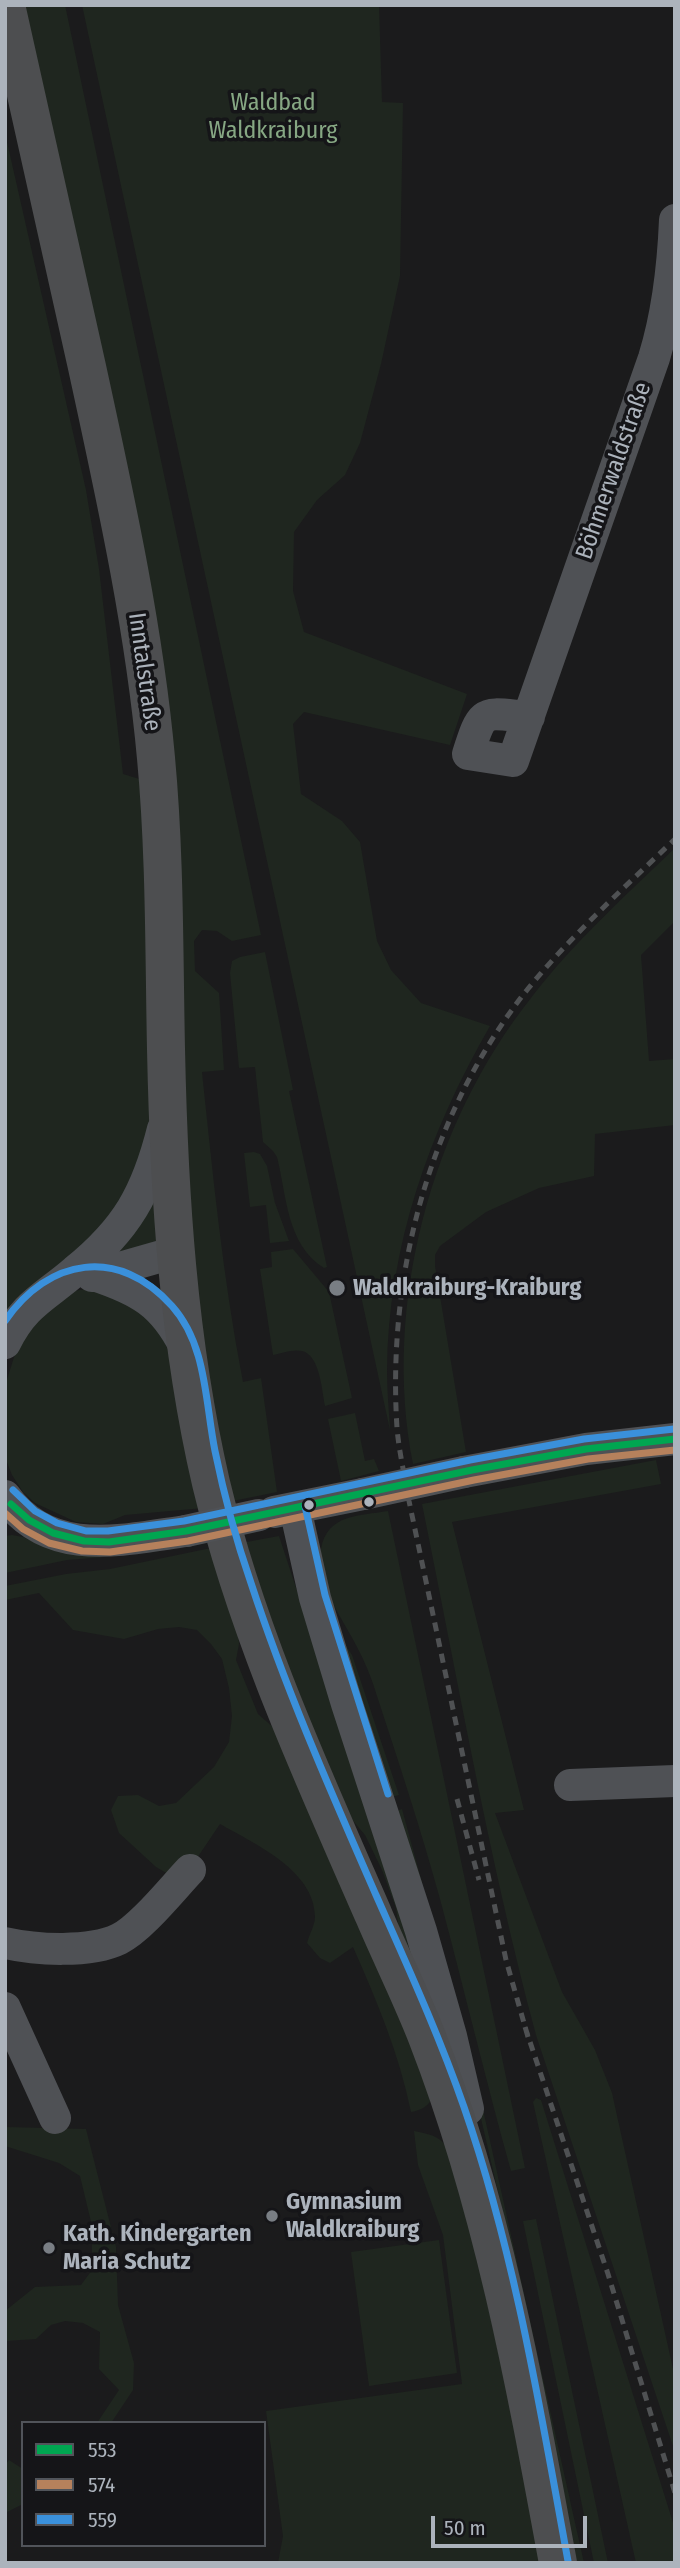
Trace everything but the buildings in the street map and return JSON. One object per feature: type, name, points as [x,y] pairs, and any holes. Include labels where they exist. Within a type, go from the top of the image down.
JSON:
[{"type":"main road","name":"Inntalstraße","points":[[6,5],[113,486],[145,670],[159,788],[168,1111],[176,1252],[187,1351],[212,1484],[238,1578],[267,1662],[316,1784],[425,2031],[474,2170],[504,2290],[558,2563]]},
{"type":"street","name":"Böhmerwaldstraße","points":[[529,717],[664,326],[675,220]]},
{"type":"street","points":[[5,1343],[28,1307],[99,1250],[136,1206],[157,1153],[168,1111]]},
{"type":"street","points":[[57,1286],[176,1252]]},
{"type":"street","points":[[94,1275],[128,1287],[159,1308],[176,1328],[187,1351]]},
{"type":"street","points":[[7,1503],[41,1528],[68,1538],[109,1542],[186,1531],[586,1449],[675,1439]]},
{"type":"street","points":[[295,1508],[319,1611],[421,1931],[451,2036],[467,2101],[474,2170]]},
{"type":"street","points":[[570,1785],[675,1780]]},
{"type":"street","points":[[5,1943],[50,1947],[102,1946],[121,1938],[135,1926],[190,1870]]},
{"type":"street","points":[[5,2008],[55,2118]]},
{"type":"green space","points":[[19,5],[65,5],[261,935],[232,941],[217,931],[202,930],[194,941],[195,971],[219,993],[224,1070],[202,1072],[230,1305],[243,1382],[261,1378],[277,1492],[228,1502],[197,1349],[177,971]]},
{"type":"green space","name":"Waldbad Waldkraiburg","points":[[82,5],[379,5],[382,102],[403,103],[400,276],[381,364],[360,443],[345,475],[317,500],[294,532],[293,591],[304,632],[467,694],[450,745],[304,712],[293,724],[301,794],[342,821],[360,842],[377,941],[391,970],[421,1003],[490,1026],[448,1107],[416,1192],[404,1235],[389,1325],[387,1371],[390,1430]]},
{"type":"green space","points":[[5,133],[86,490],[99,569],[123,774],[146,781],[152,1122],[145,1154],[111,1221],[5,1318]]},
{"type":"green space","points":[[675,848],[675,921],[641,955],[649,1061],[675,1059],[675,1125],[595,1134],[594,1176],[539,1188],[486,1212],[440,1246],[435,1255],[435,1266],[466,1452],[413,1464],[405,1404],[404,1342],[410,1280],[423,1219],[442,1159],[466,1102],[496,1048],[547,978],[582,939]]},
{"type":"green space","points":[[265,952],[293,1090],[289,1091],[327,1267],[324,1268],[311,1258],[295,1233],[277,1157],[263,1142],[255,1067],[239,1068],[230,973],[232,961]]},
{"type":"green space","points":[[244,1153],[260,1154],[267,1166],[275,1203],[289,1241],[270,1243],[266,1205],[250,1207]]},
{"type":"green space","points":[[155,1203],[158,1245],[111,1253],[147,1204]]},
{"type":"green space","points":[[293,1249],[329,1292],[352,1398],[325,1406],[319,1374],[308,1354],[295,1350],[273,1355],[260,1269],[272,1267],[271,1252]]},
{"type":"green space","points":[[97,1287],[116,1291],[164,1331],[204,1508],[125,1515],[103,1524],[76,1522],[35,1503],[23,1492],[12,1475],[5,1457],[5,1386],[15,1354],[37,1316],[74,1291]]},
{"type":"green space","points":[[355,1413],[365,1461],[374,1459],[379,1471],[341,1481],[328,1419]]},
{"type":"green space","points":[[656,1460],[661,1484],[452,1522],[524,1810],[495,1813],[562,1992],[595,2050],[612,2093],[675,2378],[675,2452],[536,2035],[489,1837],[422,1504]]},
{"type":"green space","points":[[388,1511],[525,2168],[511,2171],[440,1899],[410,1797],[368,1671],[331,1600],[322,1575],[321,1549],[330,1529],[346,1519]]},
{"type":"green space","points":[[12,1535],[53,1550],[105,1557],[67,1560],[5,1573],[5,1536]]},
{"type":"green space","points":[[279,1536],[442,2031],[401,1945],[396,1908],[382,1870],[365,1835],[338,1803],[241,1543]]},
{"type":"green space","points":[[211,1548],[236,1615],[239,1644],[236,1660],[258,1714],[282,1735],[433,2096],[427,2105],[419,2110],[411,2112],[386,2028],[353,1947],[330,1963],[320,1958],[307,1943],[315,1920],[312,1900],[305,1885],[294,1872],[265,1849],[220,1824],[197,1858],[168,1874],[156,1867],[119,1833],[111,1810],[118,1796],[138,1795],[159,1806],[176,1803],[214,1767],[229,1742],[232,1716],[229,1688],[222,1659],[211,1644],[197,1630],[179,1627],[158,1629],[124,1639],[73,1630],[39,1593],[5,1600],[5,1586],[110,1569]]},
{"type":"green space","points":[[332,1624],[352,1655],[399,1795],[388,1798]]},
{"type":"green space","points":[[402,1809],[480,2096],[584,2563],[572,2563],[519,2282],[476,2097],[391,1813]]},
{"type":"green space","points":[[536,2098],[541,2100],[675,2529],[675,2563],[636,2563],[533,2102]]},
{"type":"green space","points":[[5,2127],[86,2129],[116,2247],[118,2305],[134,2363],[133,2390],[112,2421],[98,2421],[119,2390],[99,2369],[100,2332],[83,2323],[65,2321],[51,2325],[36,2339],[5,2341],[5,2311],[35,2287],[81,2285],[92,2270],[92,2226],[80,2176],[59,2163],[5,2146]]},
{"type":"green space","points":[[414,2131],[442,2141],[457,2166],[545,2563],[278,2563],[283,2536],[266,2411],[462,2384],[443,2235],[418,2165]]},
{"type":"green space","points":[[536,2219],[608,2563],[594,2563],[523,2221]]},
{"type":"green space","points":[[439,2240],[457,2373],[369,2386],[351,2252]]},
{"type":"green space","points":[[9,2460],[21,2468],[21,2505],[5,2513],[5,2465]]},
{"type":"railway","points":[[528,2037],[506,1960],[402,1464],[397,1428],[399,1313],[421,1200],[439,1145],[462,1093],[490,1042],[523,995],[558,954],[675,839]]},
{"type":"railway","points":[[457,1799],[479,1880]]},
{"type":"railway","points":[[525,2027],[608,2274],[675,2493]]},
{"type":"transit line","name":"559","points":[[5,1321],[22,1300],[42,1284],[63,1273],[85,1267],[107,1268],[130,1274],[151,1287],[172,1306],[192,1338],[203,1375],[226,1501],[265,1623],[326,1779],[433,2027],[482,2162],[525,2332],[568,2561]]},
{"type":"transit line","name":"559","points":[[13,1490],[35,1511],[57,1523],[86,1531],[108,1531],[184,1521],[470,1460],[584,1439],[674,1429]]},
{"type":"transit line","name":"553","points":[[11,1504],[29,1520],[53,1533],[84,1541],[109,1542],[186,1531],[472,1470],[586,1449],[675,1439]]},
{"type":"transit line","name":"574","points":[[5,1513],[23,1529],[49,1543],[82,1551],[110,1552],[188,1541],[474,1480],[588,1459],[675,1450]]},
{"type":"transit line","name":"559","points":[[305,1506],[325,1595],[388,1794]]},
{"type":"place","name":"Waldkraiburg-Kraiburg","points":[[337,1288]]},
{"type":"place","name":"Gymnasium Waldkraiburg","points":[[272,2216]]},
{"type":"place","name":"Kath. Kindergarten Maria Schutz","points":[[49,2248]]}]
